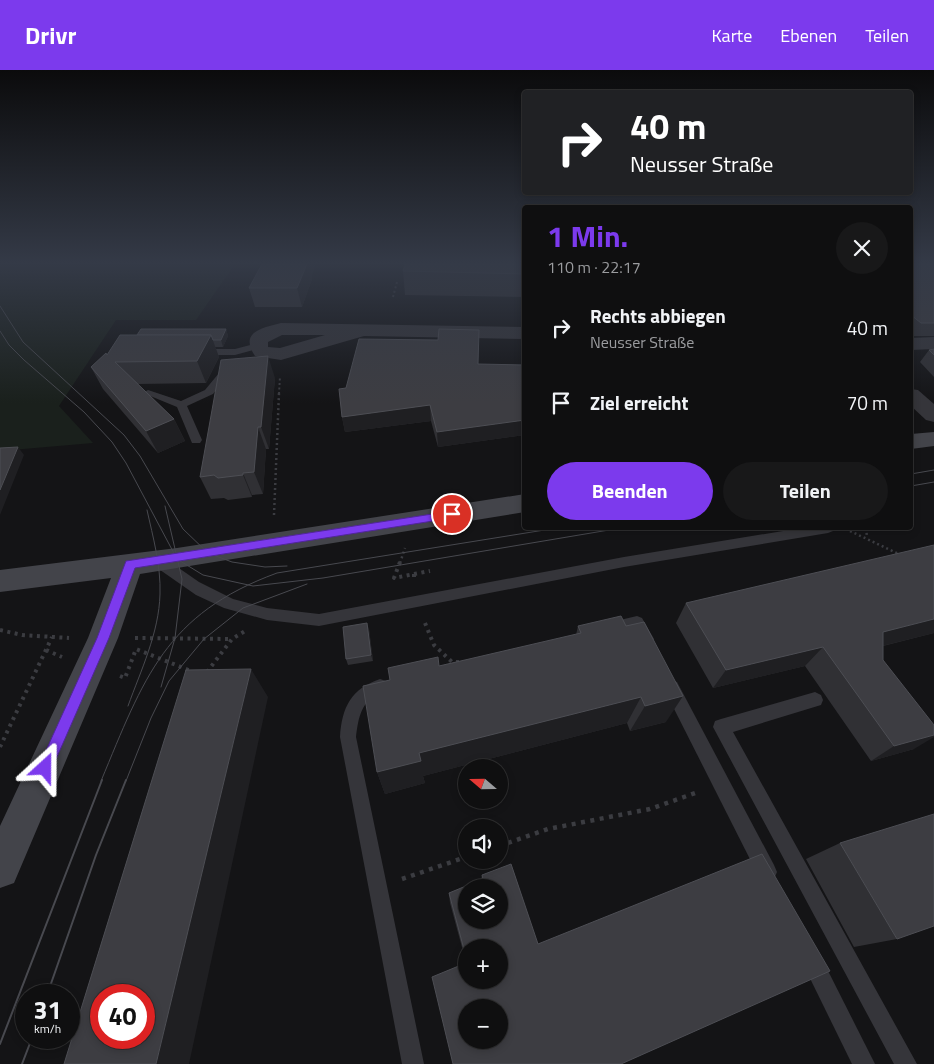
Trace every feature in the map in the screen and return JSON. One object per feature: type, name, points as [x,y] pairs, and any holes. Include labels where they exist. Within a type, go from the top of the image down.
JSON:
[{"type":"main road","points":[[913,442],[934,439]]},
{"type":"main road","points":[[0,581],[144,563],[522,503]]},
{"type":"main road","points":[[0,869],[103,638],[144,563]]},
{"type":"street","points":[[361,331],[281,354],[262,352],[258,346],[258,340],[265,334],[281,329],[522,333]]},
{"type":"street","points":[[913,344],[934,343]]},
{"type":"street","points":[[913,397],[934,415]]},
{"type":"lane","points":[[188,352],[235,352],[258,346]]},
{"type":"lane","points":[[148,393],[182,405],[208,392],[227,373],[235,352]]},
{"type":"lane","points":[[182,405],[196,440]]},
{"type":"lane","points":[[144,563],[218,600],[274,615],[319,620],[624,562],[816,530]]},
{"type":"lane","points":[[588,633],[637,622],[654,656]]},
{"type":"lane","points":[[663,673],[775,888]]},
{"type":"lane","points":[[380,686],[364,693],[354,707],[349,719],[348,737],[413,1064]]},
{"type":"lane","points":[[815,700],[721,726],[906,1064]]},
{"type":"lane","points":[[806,948],[864,1064]]},
{"type":"path","points":[[274,515],[281,354]]},
{"type":"path","points":[[382,525],[385,547],[407,544],[394,578],[430,571]]},
{"type":"path","points":[[847,530],[902,555]]},
{"type":"path","points":[[866,530],[866,537]]},
{"type":"path","points":[[414,574],[422,618],[434,645],[452,662],[462,662]]},
{"type":"path","points":[[0,630],[22,635],[52,637],[232,639],[203,676]]},
{"type":"path","points":[[0,746],[52,637]]},
{"type":"path","points":[[508,843],[548,829],[650,809],[720,783]]},
{"type":"path","points":[[378,887],[458,860]]},
{"type":"shaded area","points":[[0,310],[203,310],[196,320],[116,320],[59,406],[93,443],[0,451]]},
{"type":"building","points":[[913,310],[934,310],[934,323],[921,323],[913,317]]},
{"type":"building","points":[[141,329],[226,329],[221,340],[213,340],[211,335],[137,335]]},
{"type":"building","points":[[439,329],[479,330],[478,364],[522,365],[522,420],[437,432],[430,405],[342,417],[339,389],[346,388],[359,339],[438,340]]},
{"type":"building","points":[[120,335],[211,335],[197,361],[115,362],[174,419],[146,431],[91,367],[106,353],[107,355]]},
{"type":"building","points":[[268,356],[261,427],[258,427],[254,472],[218,478],[214,475],[200,477],[221,360]]},
{"type":"building","points":[[18,447],[0,490],[0,448]]},
{"type":"building","points":[[934,545],[934,619],[883,632],[883,660],[934,725],[934,735],[894,746],[823,647],[726,670],[686,603]]},
{"type":"building","points":[[621,616],[626,626],[644,622],[683,696],[645,706],[641,697],[419,753],[421,761],[377,772],[363,686],[390,680],[388,668],[438,657],[439,666],[581,633],[578,626]]},
{"type":"building","points":[[367,623],[371,655],[346,659],[343,627]]},
{"type":"building","points":[[251,669],[156,1064],[64,1064],[69,1049],[80,1049],[80,1012],[186,670]]},
{"type":"building","points":[[934,814],[934,926],[897,939],[840,843]]},
{"type":"building","points":[[762,854],[830,971],[621,1064],[453,1064],[432,977],[458,966],[458,989],[508,989],[508,939],[461,939],[459,929],[508,929],[508,879],[483,879],[482,875],[498,869],[508,869],[508,865],[511,864],[538,944]]},
{"type":"building","points":[[458,889],[458,927],[449,893]]},
{"type":"tram line","points":[[3,310],[23,342],[124,435],[140,456],[183,529],[208,553],[232,562],[265,567],[287,566]]},
{"type":"tram line","points":[[0,331],[9,345],[24,360],[84,412],[112,442],[126,463],[177,559]]},
{"type":"tram line","points":[[913,474],[934,470]]},
{"type":"tram line","points":[[913,486],[934,482]]},
{"type":"tram line","points":[[165,506],[177,559]]},
{"type":"tram line","points":[[128,706],[153,637],[159,609],[159,573],[147,510]]},
{"type":"tram line","points":[[248,585],[277,573],[545,530]]},
{"type":"tram line","points":[[248,585],[323,578],[609,530]]},
{"type":"tram line","points":[[174,640],[182,579],[177,559]]},
{"type":"tram line","points":[[177,559],[203,575],[248,585]]},
{"type":"tram line","points":[[126,781],[151,718],[169,681],[204,639],[243,608],[307,584]]},
{"type":"tram line","points":[[174,640],[208,608],[248,585]]},
{"type":"tram line","points":[[101,781],[146,681],[163,654],[174,640]]},
{"type":"tram line","points":[[161,687],[174,640]]},
{"type":"tram line","points":[[0,1044],[102,780]]},
{"type":"tram line","points":[[51,984],[96,855],[126,780]]},
{"type":"tram line","points":[[22,1064],[28,1049]]},
{"type":"route","points":[[45,768],[103,638],[130,564],[177,559],[452,514]]}]
